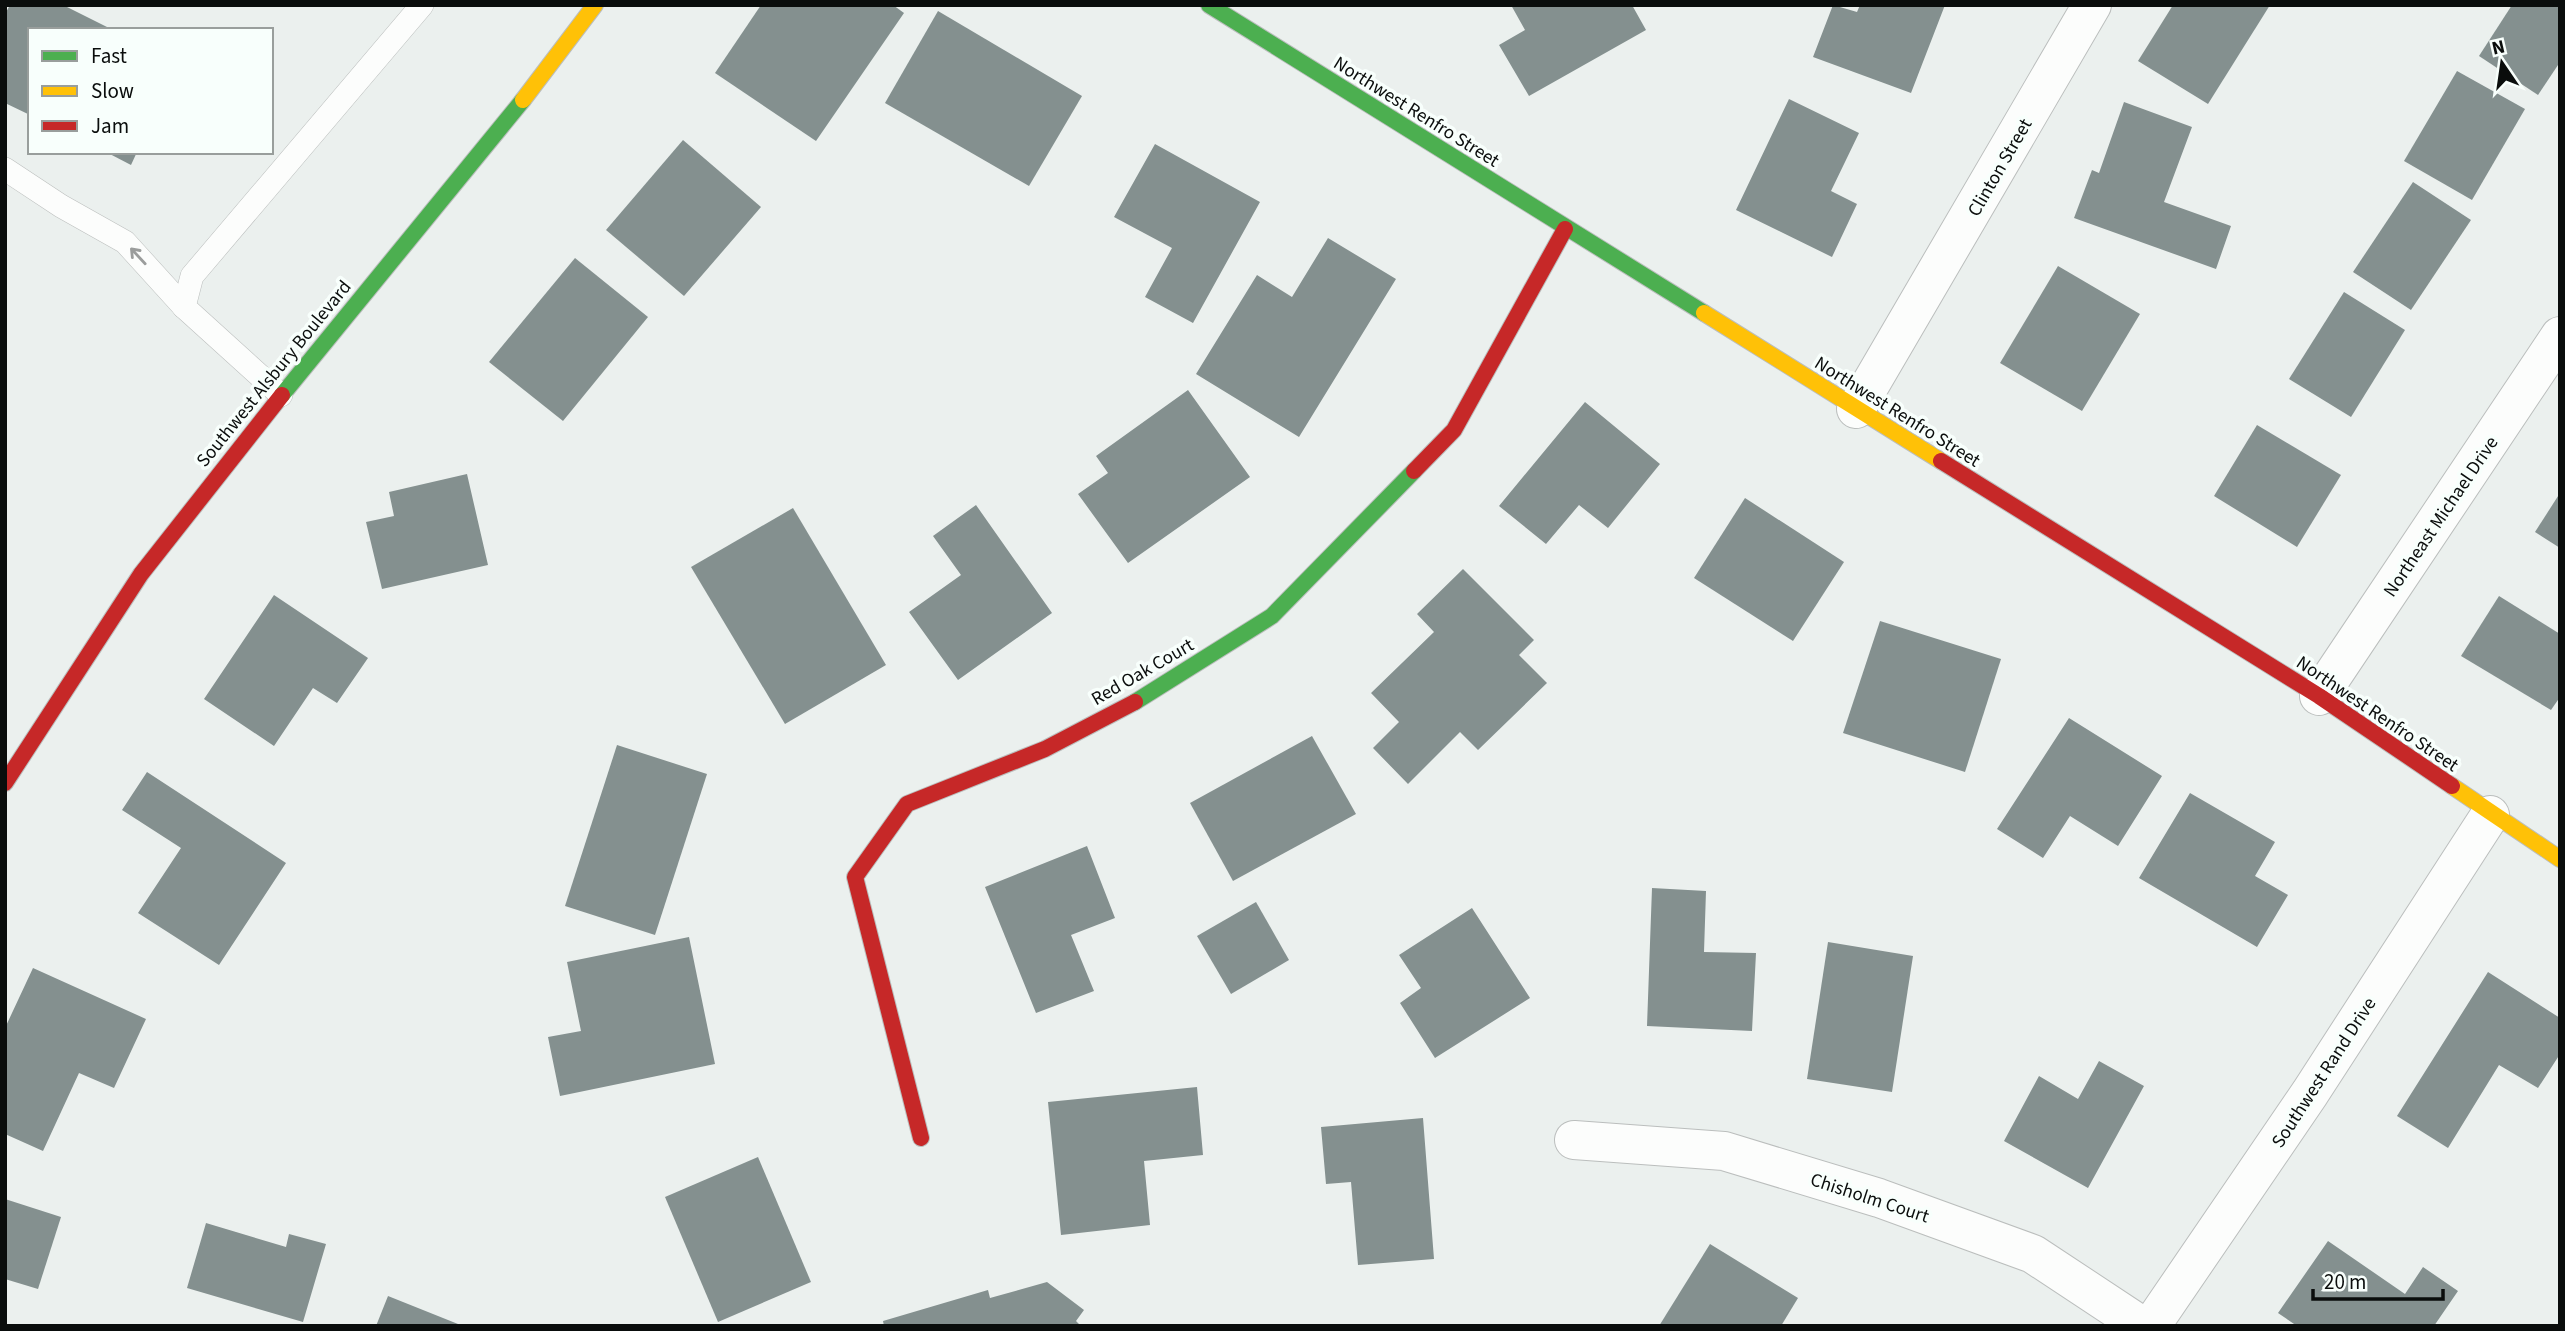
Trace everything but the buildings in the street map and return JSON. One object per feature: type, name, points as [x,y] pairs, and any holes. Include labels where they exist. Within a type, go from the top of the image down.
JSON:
[{"type":"main road","name":"Southwest Alsbury Boulevard","points":[[6,779],[74,668],[162,546],[281,395],[542,78],[595,5]]},
{"type":"main road","name":"Northwest Renfro Street","points":[[1209,5],[2319,696],[2560,859]]},
{"type":"main road","name":"Red Oak Court","points":[[921,1138],[855,877],[907,804],[1045,749],[1163,687],[1272,616],[1454,430],[1565,229]]},
{"type":"street","name":"Clinton Street","points":[[1856,409],[1906,329],[2092,5]]},
{"type":"street","name":"Northeast Michael Drive","points":[[2319,696],[2560,336]]},
{"type":"street","name":"Southwest Rand Drive","points":[[2151,1326],[2310,1093],[2490,814]]},
{"type":"street","name":"Chisholm Court","points":[[1574,1140],[1724,1151],[1879,1198],[2033,1254],[2142,1326]]},
{"type":"lane","points":[[184,307],[192,276],[422,5]]},
{"type":"lane","points":[[5,169],[61,206],[125,242],[184,307],[281,395]]},
{"type":"traffic: fast","points":[[1209,5],[1704,313]]},
{"type":"traffic: fast","points":[[282,395],[523,100]]},
{"type":"traffic: fast","points":[[1135,702],[1272,616],[1414,471]]},
{"type":"traffic: slow","points":[[523,100],[595,5]]},
{"type":"traffic: slow","points":[[1704,313],[1941,461]]},
{"type":"traffic: slow","points":[[2452,786],[2560,859]]},
{"type":"traffic: jam","points":[[1414,471],[1454,430],[1565,229]]},
{"type":"traffic: jam","points":[[5,783],[141,574],[282,395]]},
{"type":"traffic: jam","points":[[1941,461],[2319,696],[2452,786]]},
{"type":"traffic: jam","points":[[921,1138],[855,877],[907,804],[1045,749],[1135,702]]}]
